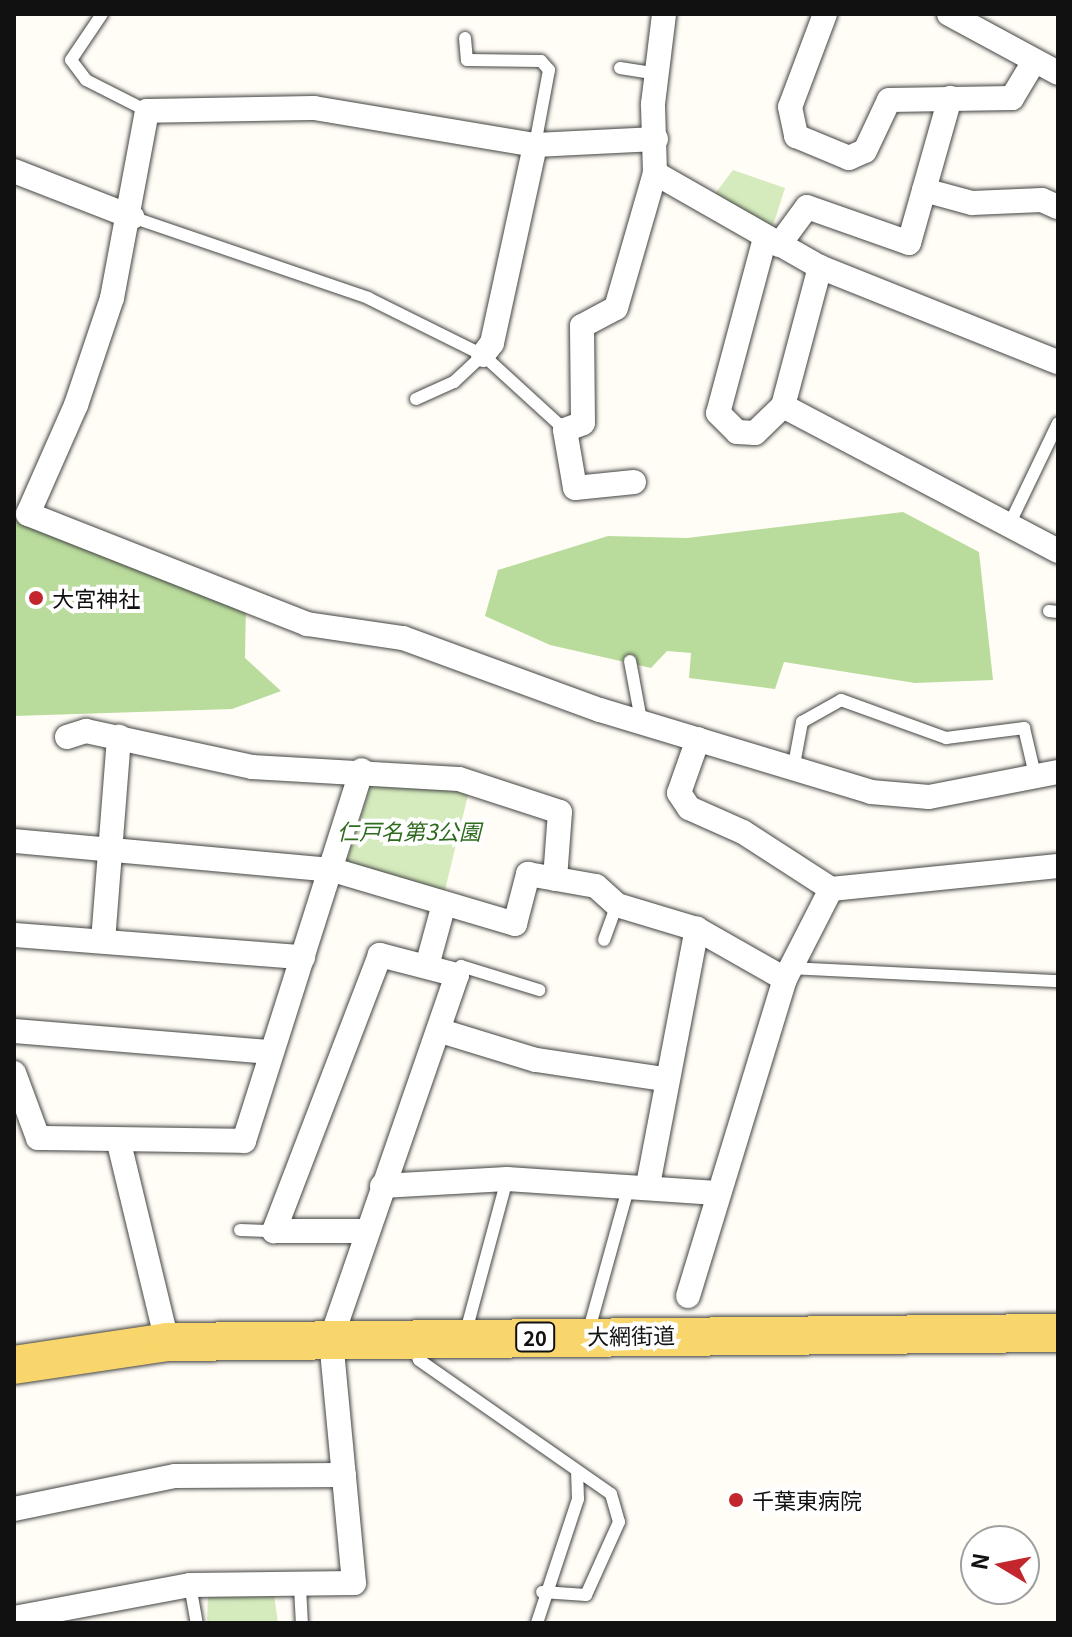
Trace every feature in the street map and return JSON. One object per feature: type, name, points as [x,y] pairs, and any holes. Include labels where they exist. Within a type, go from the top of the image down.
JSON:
[{"type":"main road","name":"大網街道","points":[[14,1365],[167,1342],[1058,1333]]},
{"type":"street","points":[[634,482],[575,488],[565,430],[583,423],[582,326],[616,308],[655,173],[657,74],[664,14]]},
{"type":"street","points":[[825,14],[790,107],[796,136],[849,158],[865,151],[889,100],[1012,98],[1032,65]]},
{"type":"street","points":[[949,14],[1032,65],[1058,73]]},
{"type":"street","points":[[820,267],[783,406],[755,433],[737,432],[718,413],[772,241],[807,207],[909,243],[950,98]]},
{"type":"street","points":[[656,139],[535,145],[314,108],[147,111],[132,217],[76,405],[28,514],[307,624],[403,638],[792,770],[871,792],[929,797],[1047,774]]},
{"type":"street","points":[[483,355],[492,343],[535,145]]},
{"type":"street","points":[[14,171],[132,217]]},
{"type":"street","points":[[655,173],[820,267],[1058,362]]},
{"type":"street","points":[[924,190],[972,203],[1042,200],[1058,207]]},
{"type":"street","points":[[783,406],[1058,551]]},
{"type":"street","points":[[67,737],[119,737],[252,767],[362,770],[459,779],[560,812],[555,879]]},
{"type":"street","points":[[103,941],[119,737]]},
{"type":"street","points":[[698,739],[679,793],[689,808],[743,832],[831,889],[1058,866]]},
{"type":"street","points":[[14,1073],[38,1138],[119,1143],[244,1141],[333,870],[362,770]]},
{"type":"street","points":[[14,841],[110,845],[333,870],[515,924],[528,874],[596,886],[617,905],[697,929],[787,973]]},
{"type":"street","points":[[688,1296],[717,1193],[787,973],[831,889]]},
{"type":"street","points":[[427,966],[444,904]]},
{"type":"street","points":[[638,1184],[697,929]]},
{"type":"street","points":[[14,935],[303,957]]},
{"type":"street","points":[[14,1618],[190,1585],[300,1587],[354,1583],[331,1339],[365,1231],[441,1031],[457,975],[380,955],[274,1231],[365,1231]]},
{"type":"street","points":[[14,1031],[271,1052]]},
{"type":"street","points":[[441,1031],[536,1060],[663,1079]]},
{"type":"street","points":[[119,1143],[167,1342]]},
{"type":"street","points":[[382,1186],[507,1179],[638,1184],[717,1193]]},
{"type":"street","points":[[14,1509],[175,1476],[344,1475]]},
{"type":"lane","points":[[102,14],[71,60],[86,80],[147,111]]},
{"type":"lane","points":[[465,38],[467,60],[541,61],[549,70],[535,145]]},
{"type":"lane","points":[[620,68],[657,74]]},
{"type":"lane","points":[[132,217],[368,298],[483,355],[565,430]]},
{"type":"lane","points":[[416,399],[454,382],[483,355]]},
{"type":"lane","points":[[1009,525],[1058,423]]},
{"type":"lane","points":[[630,661],[641,720]]},
{"type":"lane","points":[[792,770],[802,722],[841,700],[946,738],[1024,728],[1047,774]]},
{"type":"lane","points":[[604,940],[617,905]]},
{"type":"lane","points":[[457,975],[461,966],[539,990]]},
{"type":"lane","points":[[787,973],[1058,981]]},
{"type":"lane","points":[[464,1338],[507,1179]]},
{"type":"lane","points":[[587,1336],[638,1184]]},
{"type":"lane","points":[[240,1230],[274,1231]]},
{"type":"lane","points":[[409,1338],[419,1360],[577,1474],[611,1494],[619,1522],[586,1595],[542,1592]]},
{"type":"lane","points":[[537,1623],[542,1592],[578,1499],[577,1474]]},
{"type":"lane","points":[[190,1585],[197,1623]]},
{"type":"lane","points":[[300,1587],[302,1623]]},
{"type":"green space","points":[[733,170],[785,188],[771,232],[714,195]]},
{"type":"green space","points":[[903,512],[979,552],[993,680],[915,683],[784,662],[775,689],[689,678],[691,653],[667,651],[651,668],[550,645],[485,616],[498,570],[608,536],[687,538]]},
{"type":"green space","points":[[14,513],[246,601],[245,658],[281,691],[232,709],[14,716]]},
{"type":"green space","name":"仁戸名第3公園","points":[[372,781],[469,791],[444,894],[346,863]]},
{"type":"green space","points":[[274,1595],[278,1623],[207,1623],[208,1596]]},
{"type":"place","name":"大宮神社","points":[[36,598]]},
{"type":"place","name":"千葉東病院","points":[[736,1500]]}]
